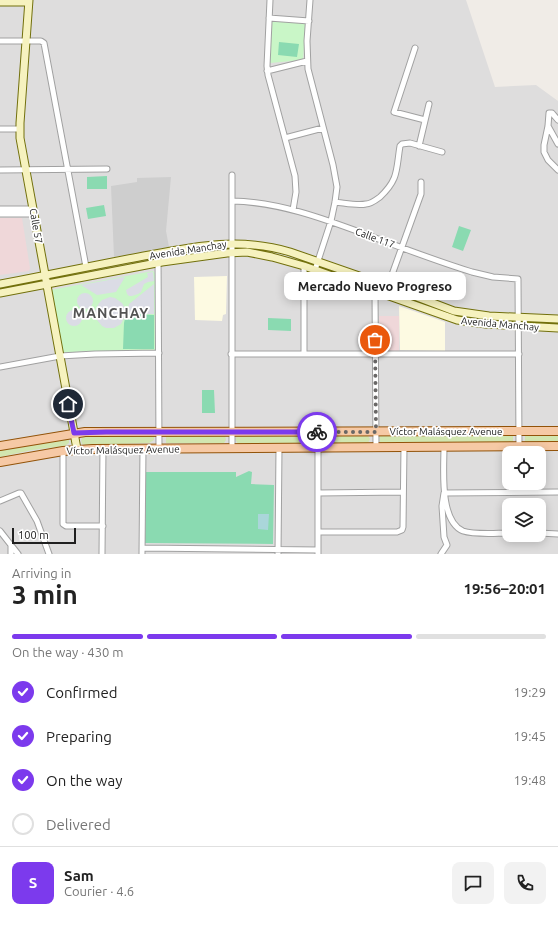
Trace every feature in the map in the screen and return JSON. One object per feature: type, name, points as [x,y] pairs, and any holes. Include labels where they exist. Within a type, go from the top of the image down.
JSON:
[{"type":"main road","name":"Víctor Malásquez Avenue","points":[[0,446],[74,433],[159,431],[558,431]]},
{"type":"main road","name":"Víctor Malásquez Avenue","points":[[546,446],[558,446]]},
{"type":"main road","name":"Víctor Malásquez Avenue","points":[[0,462],[63,450],[103,448],[502,447]]},
{"type":"street","points":[[270,0],[267,71],[295,182],[296,198],[293,210]]},
{"type":"street","points":[[310,0],[306,48],[307,61],[310,80],[336,177],[335,202],[331,221],[315,270]]},
{"type":"street","points":[[0,2],[28,1]]},
{"type":"street","name":"Calle 57","points":[[28,1],[19,129],[20,142],[77,449]]},
{"type":"street","points":[[269,18],[309,21]]},
{"type":"street","points":[[0,41],[41,41],[44,43],[86,267]]},
{"type":"street","points":[[415,48],[394,112],[425,120]]},
{"type":"street","points":[[267,71],[307,61]]},
{"type":"street","points":[[419,146],[429,104]]},
{"type":"street","points":[[558,120],[552,113],[549,114],[544,145],[544,152],[548,160],[558,170]]},
{"type":"street","points":[[548,126],[558,144]]},
{"type":"street","points":[[285,138],[323,128]]},
{"type":"street","points":[[0,129],[19,129]]},
{"type":"street","points":[[335,202],[366,204],[377,200],[394,179],[397,170],[400,146],[405,143],[442,152]]},
{"type":"street","points":[[0,170],[68,168],[107,169]]},
{"type":"street","points":[[232,175],[232,448]]},
{"type":"street","points":[[384,294],[421,194],[421,182]]},
{"type":"street","name":"Calle 117","points":[[232,201],[260,202],[293,210],[331,221],[401,248],[479,274],[518,279],[518,318]]},
{"type":"street","points":[[0,209],[34,212]]},
{"type":"street","points":[[0,214],[34,212]]},
{"type":"street","name":"Avenida Manchay","points":[[0,284],[158,254],[215,244],[232,243],[266,246],[318,261],[454,311],[481,316],[558,319]]},
{"type":"street","name":"Avenida Manchay","points":[[0,293],[158,263],[231,252],[258,254],[304,266],[457,320],[519,327],[558,328]]},
{"type":"street","points":[[158,254],[159,448]]},
{"type":"street","points":[[304,266],[304,354]]},
{"type":"street","points":[[376,291],[376,448]]},
{"type":"street","points":[[518,318],[520,446]]},
{"type":"street","points":[[0,367],[60,356],[159,353]]},
{"type":"street","points":[[231,354],[519,354]]},
{"type":"street","points":[[318,532],[397,532],[402,530],[404,447]]},
{"type":"street","points":[[441,554],[448,545],[444,537],[442,506],[444,493],[444,447]]},
{"type":"street","points":[[102,554],[103,448]]},
{"type":"street","points":[[142,554],[143,448]]},
{"type":"street","points":[[278,552],[279,448]]},
{"type":"street","points":[[142,548],[318,552],[318,448]]},
{"type":"street","points":[[63,450],[63,524],[66,526],[102,526]]},
{"type":"street","points":[[318,492],[403,492]]},
{"type":"street","points":[[444,493],[558,492]]},
{"type":"street","points":[[0,501],[21,493],[37,521],[48,554]]},
{"type":"street","points":[[444,493],[452,520],[459,529],[470,532],[502,533]]},
{"type":"street","points":[[0,531],[18,554]]},
{"type":"street","points":[[546,533],[558,534]]},
{"type":"street","points":[[10,554],[11,545]]},
{"type":"shaded area","points":[[0,0],[466,0],[495,87],[536,85],[558,101],[558,554],[0,554]]},
{"type":"shaded area","points":[[171,177],[166,231],[169,247],[114,257],[111,186],[137,182],[137,178]]},
{"type":"shaded area","points":[[0,218],[22,218],[30,268],[29,271],[0,275]]},
{"type":"shaded area","points":[[153,272],[154,281],[144,284],[141,292],[132,296],[127,294],[126,290],[148,277],[147,273]]},
{"type":"shaded area","points":[[227,276],[226,314],[223,315],[222,321],[195,320],[194,277]]},
{"type":"shaded area","points":[[125,277],[116,292],[97,295],[81,285]]},
{"type":"shaded area","points":[[154,284],[154,314],[126,314],[121,324],[114,328],[106,328],[97,320],[95,311],[102,300],[110,297],[115,298],[122,303],[126,310],[128,309],[129,304]]},
{"type":"shaded area","points":[[82,293],[88,293],[93,298],[91,307],[88,309],[82,309],[77,304],[77,298]]},
{"type":"shaded area","points":[[399,306],[445,322],[445,351],[400,350]]},
{"type":"shaded area","points":[[71,310],[77,310],[82,315],[80,324],[77,326],[71,326],[66,321],[66,315]]},
{"type":"shaded area","points":[[379,316],[399,316],[399,351],[380,351]]},
{"type":"green space","points":[[271,20],[306,23],[303,60],[270,63]]},
{"type":"green space","points":[[279,42],[299,44],[297,57],[278,55]]},
{"type":"green space","points":[[107,176],[107,189],[87,189],[87,177]]},
{"type":"green space","points":[[104,205],[106,216],[88,219],[86,208]]},
{"type":"green space","points":[[459,226],[471,230],[463,251],[452,247]]},
{"type":"green space","points":[[153,271],[155,273],[155,351],[86,351],[62,353],[51,290]]},
{"type":"green space","points":[[126,314],[154,315],[154,349],[123,349],[124,323]]},
{"type":"green space","points":[[268,318],[291,319],[291,331],[268,330]]},
{"type":"green space","points":[[202,390],[214,390],[215,413],[202,413]]},
{"type":"green space","points":[[166,434],[225,435],[226,440],[224,443],[166,443]]},
{"type":"green space","points":[[238,434],[365,435],[370,439],[365,445],[238,444],[235,439]]},
{"type":"green space","points":[[379,434],[513,434],[513,442],[380,443]]},
{"type":"green space","points":[[525,434],[558,434],[558,442],[525,442]]},
{"type":"green space","points":[[154,435],[154,440],[149,443],[86,445],[82,444],[81,440],[83,436]]},
{"type":"green space","points":[[69,438],[69,443],[65,446],[32,450],[0,457],[0,448]]},
{"type":"green space","points":[[249,471],[252,472],[251,484],[274,485],[273,544],[145,543],[146,472],[236,472],[236,477]]},
{"type":"water","points":[[258,514],[269,514],[268,530],[258,529]]},
{"type":"way so far","points":[[317,432],[376,432],[375,340]]},
{"type":"place","name":"Mercado Nuevo Progreso","points":[[375,340]]},
{"type":"district","name":"MANCHAY","points":[[111,313]]},
{"type":"route","points":[[68,404],[74,433],[317,432]]}]
